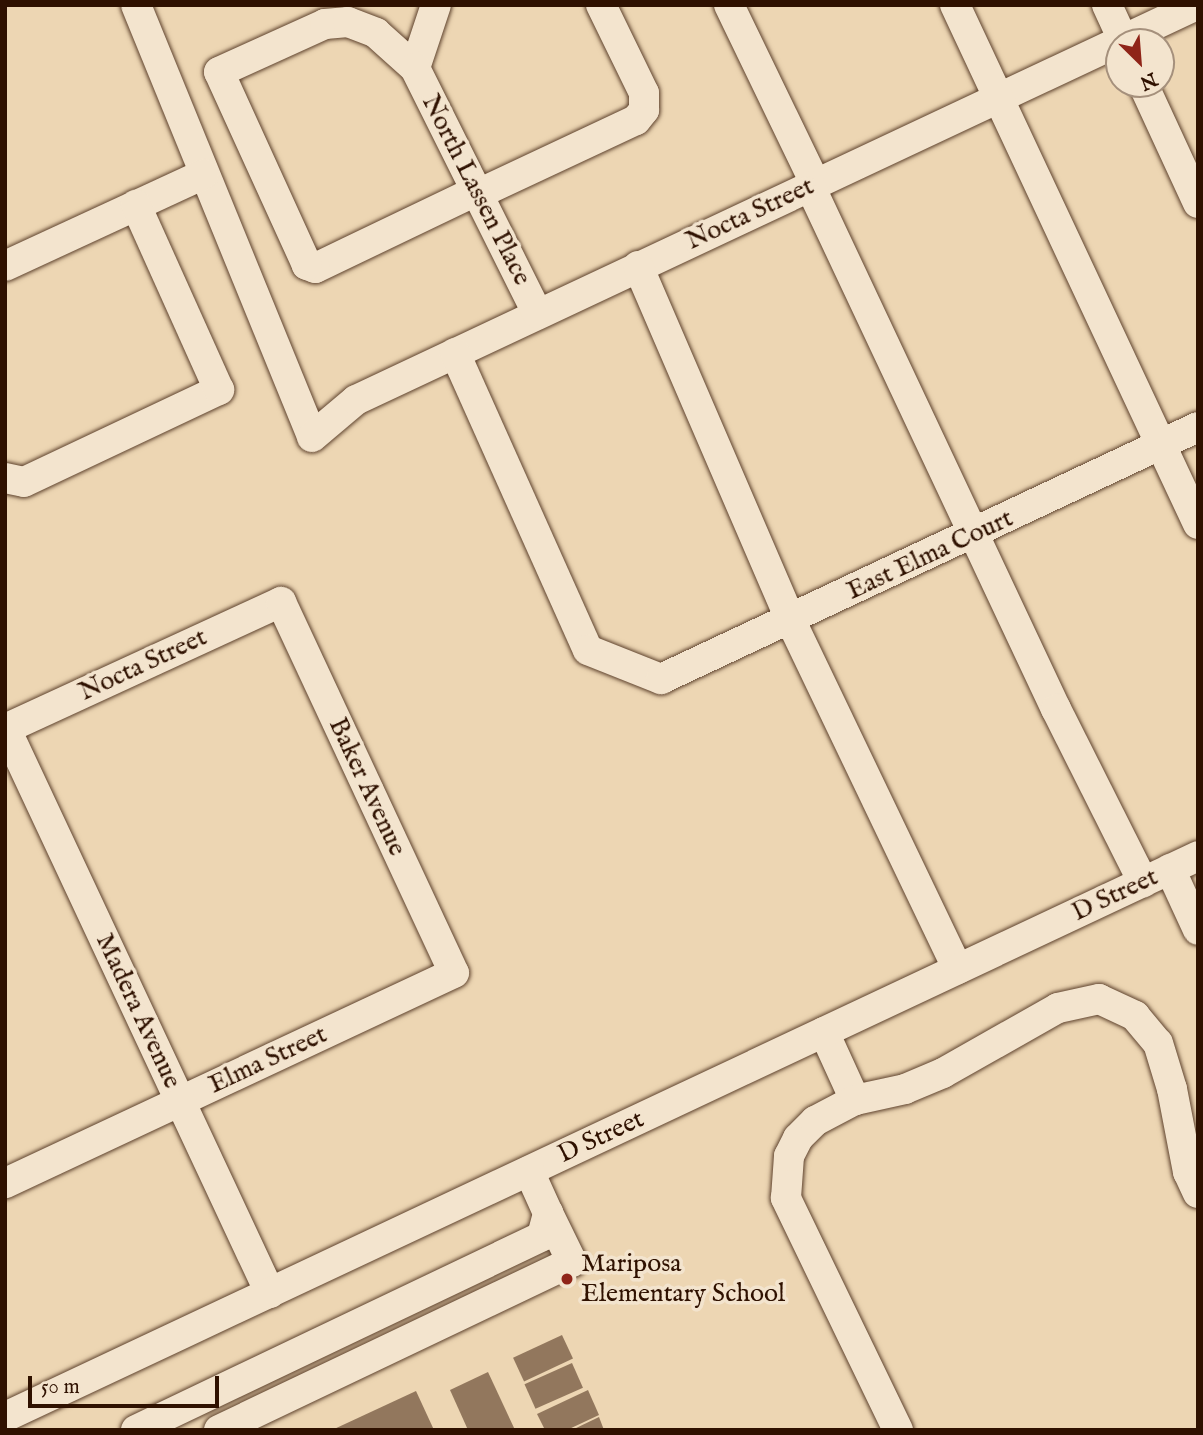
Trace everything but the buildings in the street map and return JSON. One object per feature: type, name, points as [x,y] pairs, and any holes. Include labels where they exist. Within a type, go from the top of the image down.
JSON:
[{"type":"street","points":[[5,266],[204,174],[136,5]]},
{"type":"street","points":[[436,5],[415,68],[376,33],[348,22],[325,24],[219,72],[307,265],[315,268],[636,120],[644,110],[644,93],[601,5]]},
{"type":"street","points":[[729,5],[973,536],[1143,882]]},
{"type":"street","points":[[955,5],[1198,524]]},
{"type":"street","points":[[1107,5],[1117,28]]},
{"type":"street","name":"Nocta Street","points":[[1150,28],[1197,5]]},
{"type":"street","name":"Nocta Street","points":[[204,174],[312,437],[356,400],[1105,49]]},
{"type":"street","name":"North Lassen Place","points":[[415,68],[537,313]]},
{"type":"street","points":[[1149,98],[1198,204]]},
{"type":"street","points":[[5,478],[24,482],[219,390],[135,205]]},
{"type":"street","points":[[638,266],[790,620],[958,969]]},
{"type":"street","name":"East Elma Court","points":[[455,352],[588,650],[661,679],[973,536],[1198,427]]},
{"type":"street","name":"Nocta Street","points":[[6,729],[281,602]]},
{"type":"street","name":"Baker Avenue","points":[[281,602],[454,973]]},
{"type":"street","name":"Madera Avenue","points":[[6,729],[270,1293]]},
{"type":"street","name":"D Street","points":[[5,1417],[1198,856]]},
{"type":"street","points":[[1170,869],[1198,930]]},
{"type":"street","name":"Elma Street","points":[[5,1183],[454,973]]},
{"type":"street","points":[[898,1430],[786,1198],[785,1177],[798,1138],[815,1121],[855,1100],[905,1089],[943,1073],[1058,1008],[1099,999],[1135,1016],[1157,1043],[1172,1089],[1188,1172],[1198,1193]]},
{"type":"street","points":[[824,1032],[855,1100]]},
{"type":"street","points":[[219,1430],[572,1262],[529,1171]]},
{"type":"street","points":[[136,1430],[542,1236],[548,1213]]},
{"type":"street","points":[[5,1424],[8,1430]]},
{"type":"place","name":"Mariposa Elementary School","points":[[567,1279]]}]
